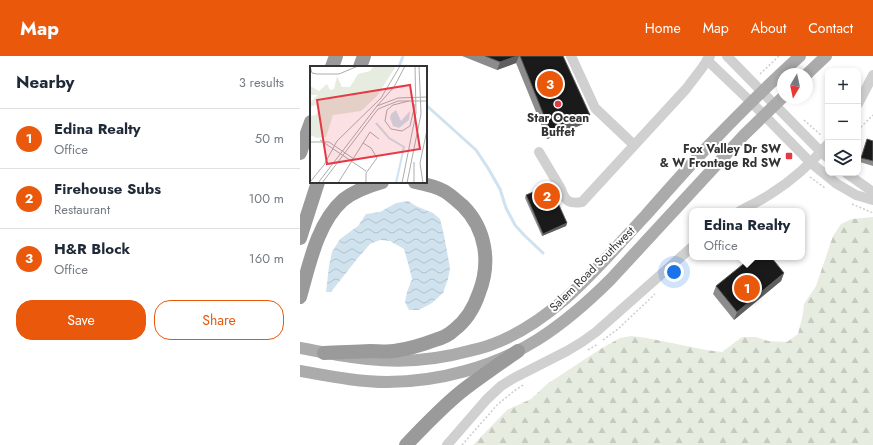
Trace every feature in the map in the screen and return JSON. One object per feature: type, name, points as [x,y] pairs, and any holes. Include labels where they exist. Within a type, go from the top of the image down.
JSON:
[{"type":"highway","points":[[328,66],[331,56]]},
{"type":"highway","points":[[332,66],[336,56]]},
{"type":"highway","points":[[360,66],[364,56]]},
{"type":"highway","points":[[300,153],[310,125]]},
{"type":"highway","points":[[300,238],[318,183]]},
{"type":"highway","points":[[300,297],[316,243],[333,210],[357,191],[378,183]]},
{"type":"highway","points":[[324,353],[393,351],[424,344],[454,331],[474,306],[485,274],[486,259],[485,249],[476,224],[468,211],[444,191],[419,183]]},
{"type":"highway","points":[[406,445],[434,416],[461,392],[518,351]]},
{"type":"main road","name":"Salem Road Southwest","points":[[300,348],[324,353],[388,361],[433,359],[492,345],[516,335],[557,306],[586,278],[713,141],[762,91],[800,56]]},
{"type":"main road","points":[[813,68],[826,56]]},
{"type":"main road","name":"Salem Road Southwest","points":[[300,371],[362,381],[409,382],[428,380],[469,370],[491,363],[518,351],[559,325],[595,296],[744,135],[777,103]]},
{"type":"street","points":[[571,56],[595,108],[634,146]]},
{"type":"street","points":[[727,56],[762,91],[777,100]]},
{"type":"street","points":[[539,152],[561,189],[563,196],[568,201],[574,203],[582,202],[686,89],[709,58],[810,162],[837,184],[856,195],[873,200]]},
{"type":"street","points":[[861,98],[873,75]]},
{"type":"street","points":[[745,208],[790,181],[825,148],[782,104]]},
{"type":"street","points":[[850,176],[873,192]]},
{"type":"street","points":[[447,445],[487,399],[501,386],[567,351],[596,332],[689,250]]},
{"type":"path","points":[[753,82],[779,56]]},
{"type":"path","points":[[861,127],[873,116]]},
{"type":"path","points":[[805,120],[825,148]]},
{"type":"green space","points":[[873,217],[873,445],[473,445],[507,410],[531,399],[547,384],[620,338],[631,336],[647,338],[722,352],[742,337],[756,337],[768,341],[787,342],[798,334],[804,304],[816,286],[833,236],[841,224],[852,219]]},
{"type":"water","points":[[408,201],[433,213],[440,219],[450,268],[443,293],[432,303],[419,310],[409,310],[405,302],[412,279],[404,249],[390,241],[380,240],[370,244],[331,292],[326,292],[332,252],[340,239],[358,226],[366,214],[380,212],[396,203]]},
{"type":"building","points":[[485,56],[517,56],[500,62]]},
{"type":"building","points":[[520,56],[563,56],[590,115],[550,131]]},
{"type":"building","points":[[867,139],[873,141],[873,161],[861,158]]},
{"type":"building","points":[[550,185],[567,223],[543,234],[526,195]]},
{"type":"building","points":[[748,260],[773,260],[784,273],[737,312],[716,286]]},
{"type":"waterway","points":[[399,66],[403,56]]},
{"type":"waterway","points":[[427,106],[476,150],[500,189],[506,208],[515,225],[543,253]]},
{"type":"place","name":"H&R Block","points":[[550,84]]},
{"type":"place","name":"Star Ocean Buffet","points":[[558,104]]},
{"type":"place","name":"Fox Valley Dr SW & W Frontage Rd SW","points":[[789,156]]},
{"type":"place","name":"Firehouse Subs","points":[[547,196]]},
{"type":"place","name":"Edina Realty","points":[[747,288]]}]
